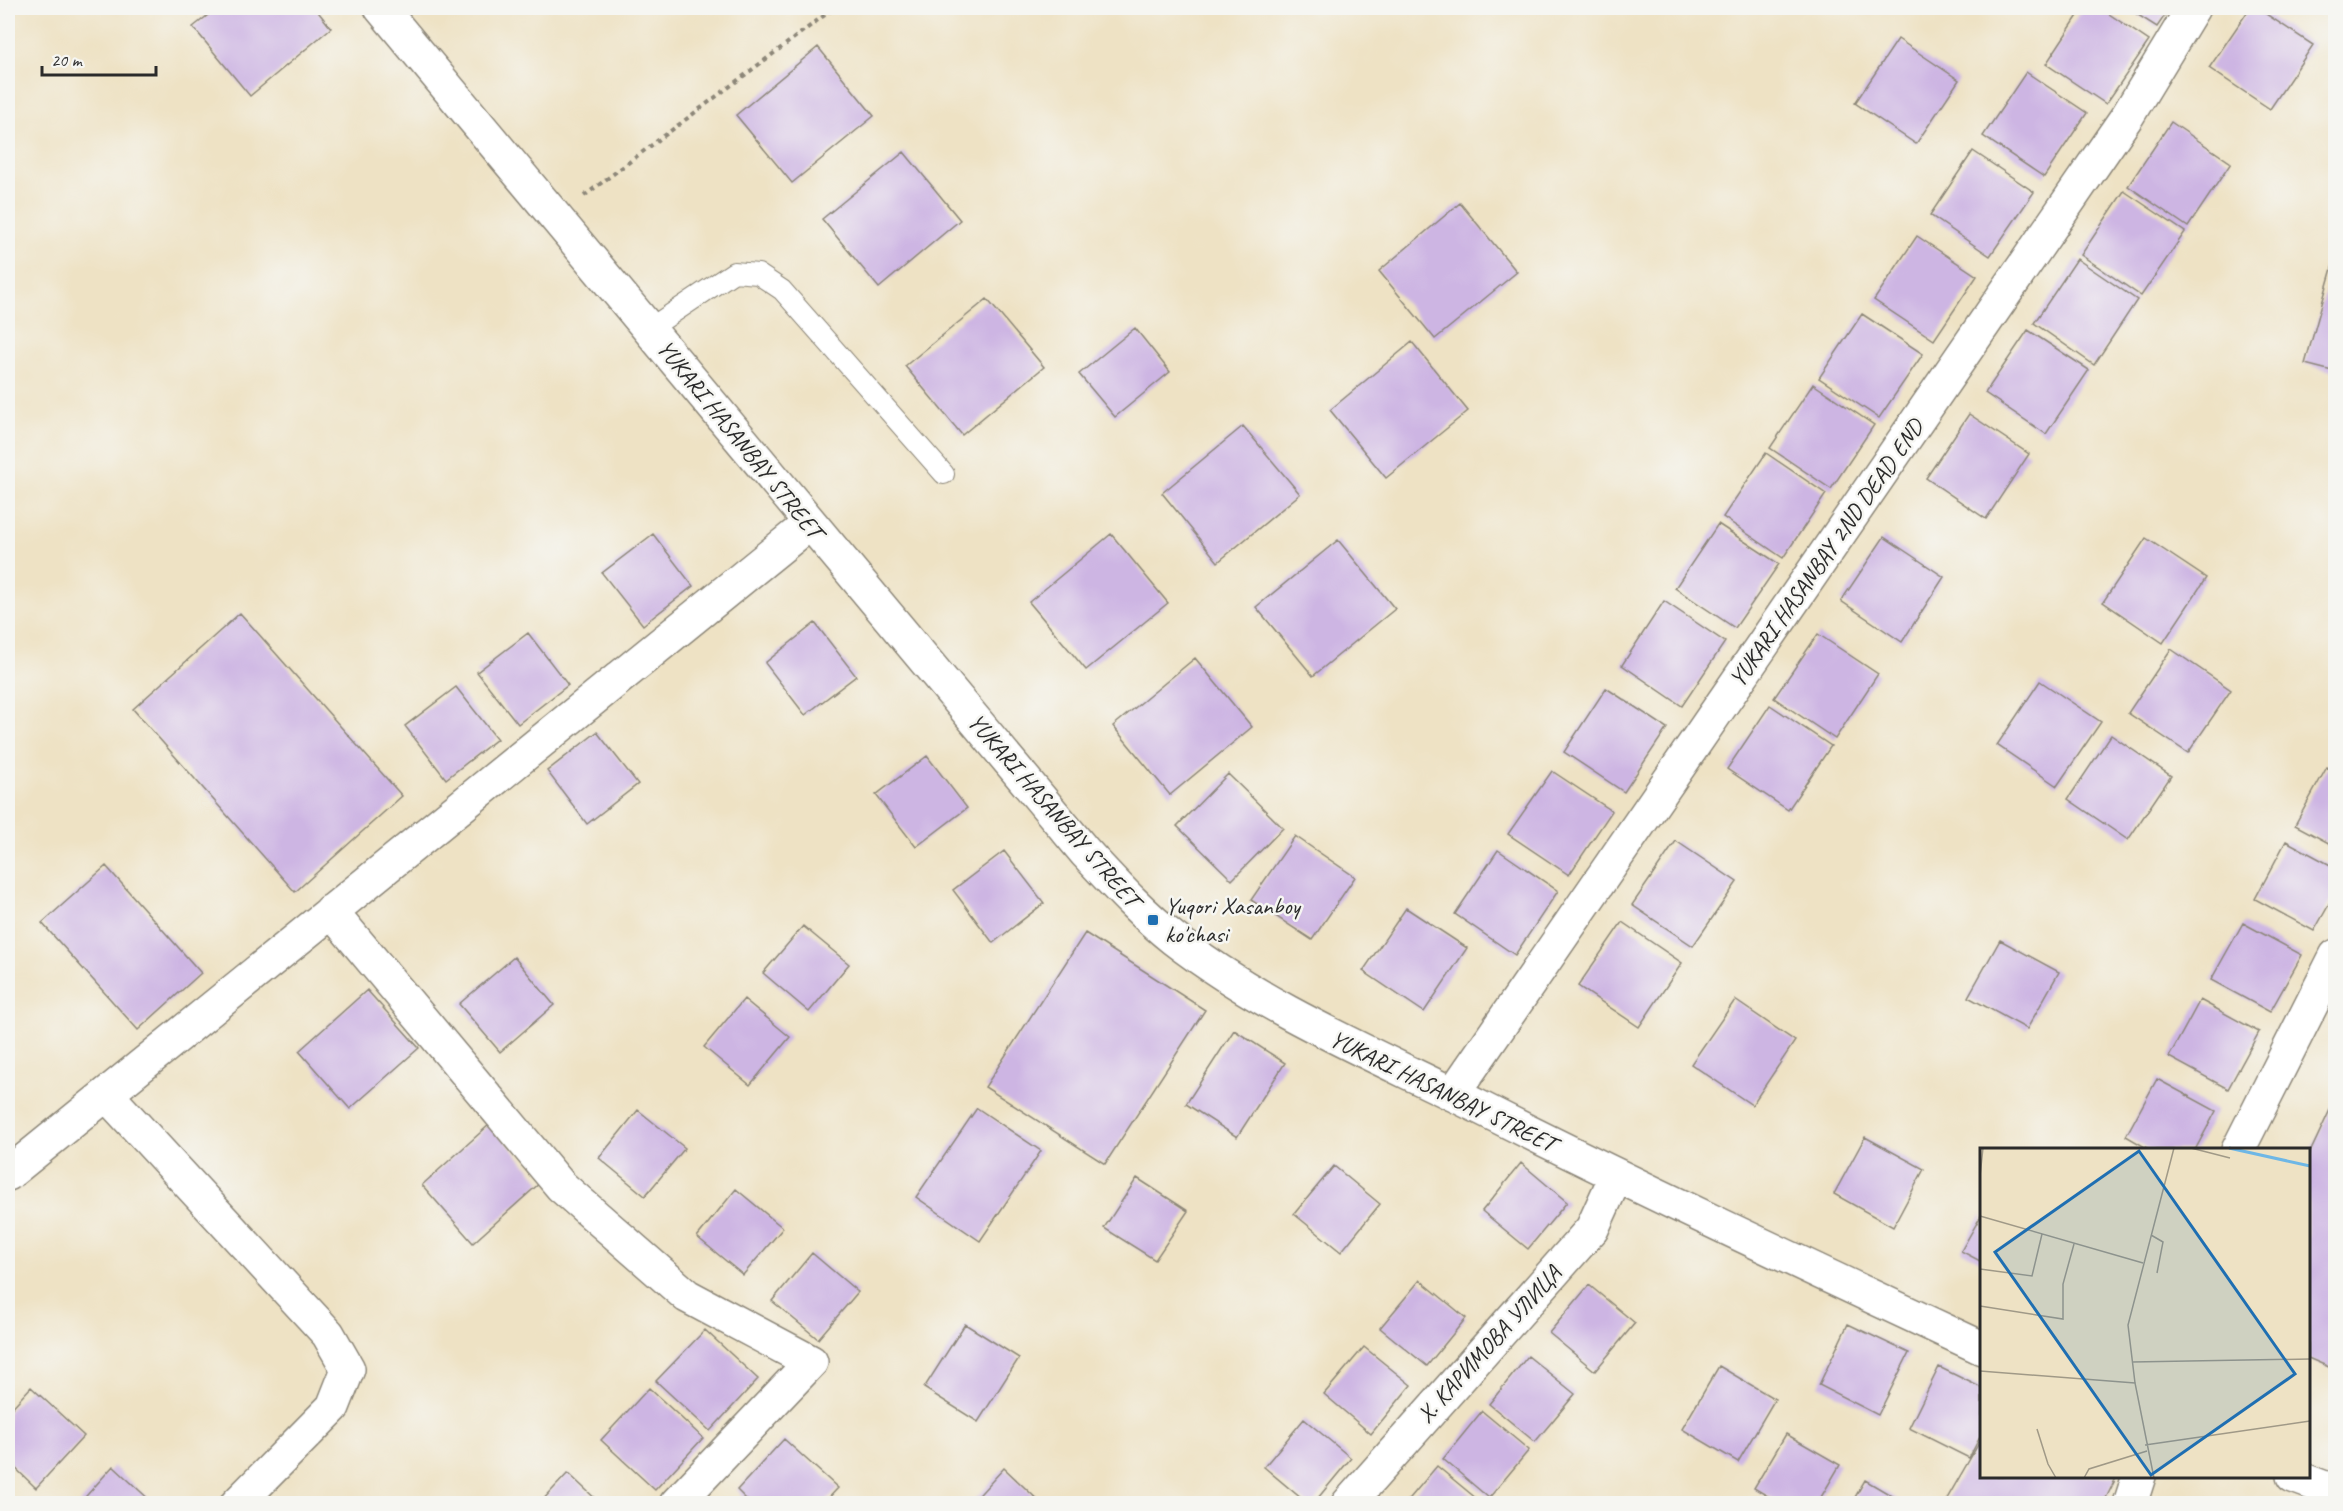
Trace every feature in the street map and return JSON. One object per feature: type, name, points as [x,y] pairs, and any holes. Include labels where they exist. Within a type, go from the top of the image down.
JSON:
[{"type":"street","name":"YUKARI HASANBAY STREET","points":[[381,8],[557,216],[809,524],[1085,852],[1118,887],[1171,936],[1229,978],[1272,1005],[1356,1048],[1616,1176],[1980,1347]]},
{"type":"street","name":"YUKARI HASANBAY 2ND DEAD END","points":[[1453,1094],[2128,115],[2193,8]]},
{"type":"street","points":[[8,1174],[809,524]]},
{"type":"street","points":[[331,911],[561,1186],[687,1296],[811,1362],[676,1503]]},
{"type":"street","points":[[2239,1148],[2336,956]]},
{"type":"street","points":[[106,1095],[328,1334],[348,1369],[333,1407],[237,1503]]},
{"type":"street","name":"Х. КАРИМОВА УЛИЦА","points":[[1348,1503],[1592,1229],[1616,1176]]},
{"type":"street","points":[[2130,1503],[2138,1478]]},
{"type":"street","points":[[2298,1478],[2336,1492]]},
{"type":"lane","points":[[649,329],[734,272],[758,274],[782,290],[944,474]]},
{"type":"path","points":[[557,216],[834,8]]},
{"type":"building","points":[[217,8],[315,8],[331,28],[250,96],[193,27]]},
{"type":"building","points":[[2083,8],[2100,8],[2149,41],[2106,104],[2046,64]]},
{"type":"building","points":[[2127,8],[2170,8],[2157,27]]},
{"type":"building","points":[[2250,8],[2257,8],[2313,45],[2270,109],[2209,68]]},
{"type":"building","points":[[1898,39],[1959,80],[1916,144],[1855,103]]},
{"type":"building","points":[[818,47],[874,116],[792,183],[736,115]]},
{"type":"building","points":[[2026,72],[2087,113],[2044,177],[1983,136]]},
{"type":"building","points":[[2171,122],[2231,163],[2188,227],[2128,186]]},
{"type":"building","points":[[1973,151],[2034,192],[1990,256],[1930,215]]},
{"type":"building","points":[[904,152],[960,220],[879,288],[822,219]]},
{"type":"building","points":[[2124,191],[2185,232],[2141,296],[2081,255]]},
{"type":"building","points":[[1460,203],[1517,272],[1435,339],[1379,271]]},
{"type":"building","points":[[1917,236],[1977,276],[1934,340],[1874,300]]},
{"type":"building","points":[[2336,254],[2336,372],[2305,364]]},
{"type":"building","points":[[2077,259],[2137,300],[2094,365],[2034,323]]},
{"type":"building","points":[[987,299],[1044,367],[962,435],[905,366]]},
{"type":"building","points":[[1862,314],[1923,354],[1879,418],[1819,378]]},
{"type":"building","points":[[1135,328],[1170,372],[1115,417],[1079,374]]},
{"type":"building","points":[[2028,330],[2089,370],[2046,434],[1985,393]]},
{"type":"building","points":[[1412,342],[1468,411],[1386,478],[1330,410]]},
{"type":"building","points":[[1813,384],[1874,425],[1831,489],[1770,448]]},
{"type":"building","points":[[1969,414],[2029,454],[1986,519],[1926,478]]},
{"type":"building","points":[[1243,426],[1300,494],[1218,562],[1162,493]]},
{"type":"building","points":[[1766,453],[1826,494],[1783,558],[1723,517]]},
{"type":"building","points":[[1718,524],[1779,564],[1735,628],[1675,588]]},
{"type":"building","points":[[653,534],[693,586],[643,625],[602,573]]},
{"type":"building","points":[[1111,534],[1168,603],[1086,670],[1029,602]]},
{"type":"building","points":[[1884,537],[1944,577],[1902,642],[1841,601]]},
{"type":"building","points":[[2146,538],[2206,578],[2163,643],[2103,602]]},
{"type":"building","points":[[1338,540],[1395,609],[1313,676],[1256,607]]},
{"type":"building","points":[[1664,601],[1725,642],[1682,706],[1622,665]]},
{"type":"building","points":[[240,613],[402,796],[295,892],[133,709]]},
{"type":"building","points":[[815,623],[856,676],[805,715],[765,663]]},
{"type":"building","points":[[528,633],[568,685],[518,724],[477,672]]},
{"type":"building","points":[[1818,634],[1878,674],[1835,739],[1774,698]]},
{"type":"building","points":[[2171,649],[2231,690],[2188,753],[2128,713]]},
{"type":"building","points":[[1195,658],[1252,727],[1170,795],[1113,726]]},
{"type":"building","points":[[2040,681],[2101,722],[2057,786],[1997,745]]},
{"type":"building","points":[[456,687],[497,739],[446,779],[405,726]]},
{"type":"building","points":[[1606,688],[1667,728],[1624,792],[1564,752]]},
{"type":"building","points":[[1770,705],[1831,746],[1788,810],[1727,769]]},
{"type":"building","points":[[597,732],[638,784],[587,824],[547,771]]},
{"type":"building","points":[[2111,735],[2171,776],[2128,840],[2068,799]]},
{"type":"building","points":[[927,756],[967,808],[916,847],[876,795]]},
{"type":"building","points":[[2327,767],[2336,772],[2336,847],[2295,825]]},
{"type":"building","points":[[1552,771],[1612,811],[1569,875],[1508,834]]},
{"type":"building","points":[[1228,774],[1283,828],[1232,880],[1177,826]]},
{"type":"building","points":[[1295,836],[1355,877],[1312,940],[1251,900]]},
{"type":"building","points":[[1676,841],[1737,882],[1693,946],[1632,905]]},
{"type":"building","points":[[2286,841],[2336,868],[2336,892],[2314,931],[2255,899]]},
{"type":"building","points":[[1498,850],[1558,891],[1515,955],[1455,914]]},
{"type":"building","points":[[1004,851],[1044,903],[993,943],[953,890]]},
{"type":"building","points":[[106,866],[201,973],[138,1030],[42,923]]},
{"type":"building","points":[[1406,908],[1467,948],[1424,1012],[1363,971]]},
{"type":"building","points":[[1622,922],[1682,963],[1639,1027],[1578,986]]},
{"type":"building","points":[[2243,923],[2302,955],[2270,1012],[2211,980]]},
{"type":"building","points":[[803,926],[849,964],[809,1012],[763,973]]},
{"type":"building","points":[[1085,933],[1205,1010],[1105,1164],[985,1087]]},
{"type":"building","points":[[2000,940],[2059,972],[2027,1029],[1968,997]]},
{"type":"building","points":[[514,957],[554,1005],[500,1052],[459,1004]]},
{"type":"building","points":[[367,990],[419,1048],[350,1109],[299,1051]]},
{"type":"building","points":[[744,999],[790,1037],[750,1085],[704,1047]]},
{"type":"building","points":[[1735,1000],[1795,1041],[1752,1105],[1691,1064]]},
{"type":"building","points":[[2200,1000],[2259,1032],[2228,1089],[2169,1057]]},
{"type":"building","points":[[1234,1030],[1285,1063],[1237,1137],[1186,1104]]},
{"type":"building","points":[[2157,1079],[2216,1111],[2196,1148],[2147,1148],[2126,1136]]},
{"type":"building","points":[[2336,1097],[2336,1370],[2310,1359],[2310,1153]]},
{"type":"building","points":[[977,1108],[1041,1151],[980,1241],[916,1197]]},
{"type":"building","points":[[638,1110],[685,1148],[645,1196],[599,1158]]},
{"type":"building","points":[[490,1124],[541,1182],[473,1243],[422,1185]]},
{"type":"building","points":[[1865,1137],[1924,1169],[1893,1227],[1834,1194]]},
{"type":"building","points":[[1521,1163],[1567,1202],[1528,1249],[1482,1211]]},
{"type":"building","points":[[1334,1166],[1380,1204],[1341,1252],[1294,1214]]},
{"type":"building","points":[[1137,1178],[1188,1211],[1155,1260],[1104,1228]]},
{"type":"building","points":[[736,1189],[783,1228],[743,1275],[697,1237]]},
{"type":"building","points":[[1980,1218],[1980,1261],[1961,1251]]},
{"type":"building","points":[[812,1253],[858,1292],[818,1339],[772,1301]]},
{"type":"building","points":[[1420,1280],[1466,1318],[1427,1366],[1380,1328]]},
{"type":"building","points":[[1589,1285],[1635,1323],[1595,1371],[1549,1333]]},
{"type":"building","points":[[965,1324],[1019,1358],[978,1422],[924,1388]]},
{"type":"building","points":[[1848,1324],[1909,1353],[1878,1415],[1819,1385]]},
{"type":"building","points":[[705,1330],[758,1379],[710,1431],[656,1381]]},
{"type":"building","points":[[1364,1347],[1411,1385],[1371,1434],[1324,1394]]},
{"type":"building","points":[[1528,1356],[1575,1394],[1535,1442],[1489,1404]]},
{"type":"building","points":[[1719,1366],[1775,1399],[1738,1462],[1682,1429]]},
{"type":"building","points":[[1939,1367],[1980,1387],[1980,1437],[1969,1458],[1909,1428]]},
{"type":"building","points":[[31,1387],[84,1436],[36,1488],[8,1461],[8,1412]]},
{"type":"building","points":[[649,1388],[703,1438],[655,1490],[601,1440]]},
{"type":"building","points":[[1482,1411],[1529,1450],[1489,1498],[1443,1459]]},
{"type":"building","points":[[1304,1419],[1351,1458],[1313,1504],[1308,1504],[1264,1467]]},
{"type":"building","points":[[1786,1434],[1840,1465],[1817,1504],[1781,1504],[1754,1488]]},
{"type":"building","points":[[784,1439],[838,1488],[823,1504],[751,1504],[737,1490]]},
{"type":"building","points":[[1980,1441],[1980,1478],[2116,1478],[2103,1504],[1944,1504]]},
{"type":"building","points":[[113,1466],[154,1504],[79,1504]]},
{"type":"building","points":[[1437,1466],[1483,1504],[1405,1504]]},
{"type":"building","points":[[1004,1468],[1042,1504],[971,1504]]},
{"type":"building","points":[[568,1473],[601,1504],[539,1504]]},
{"type":"building","points":[[1865,1480],[1906,1504],[1851,1504]]},
{"type":"place","name":"Yuqori Xasanboy ko'chasi","points":[[1153,920]]}]
